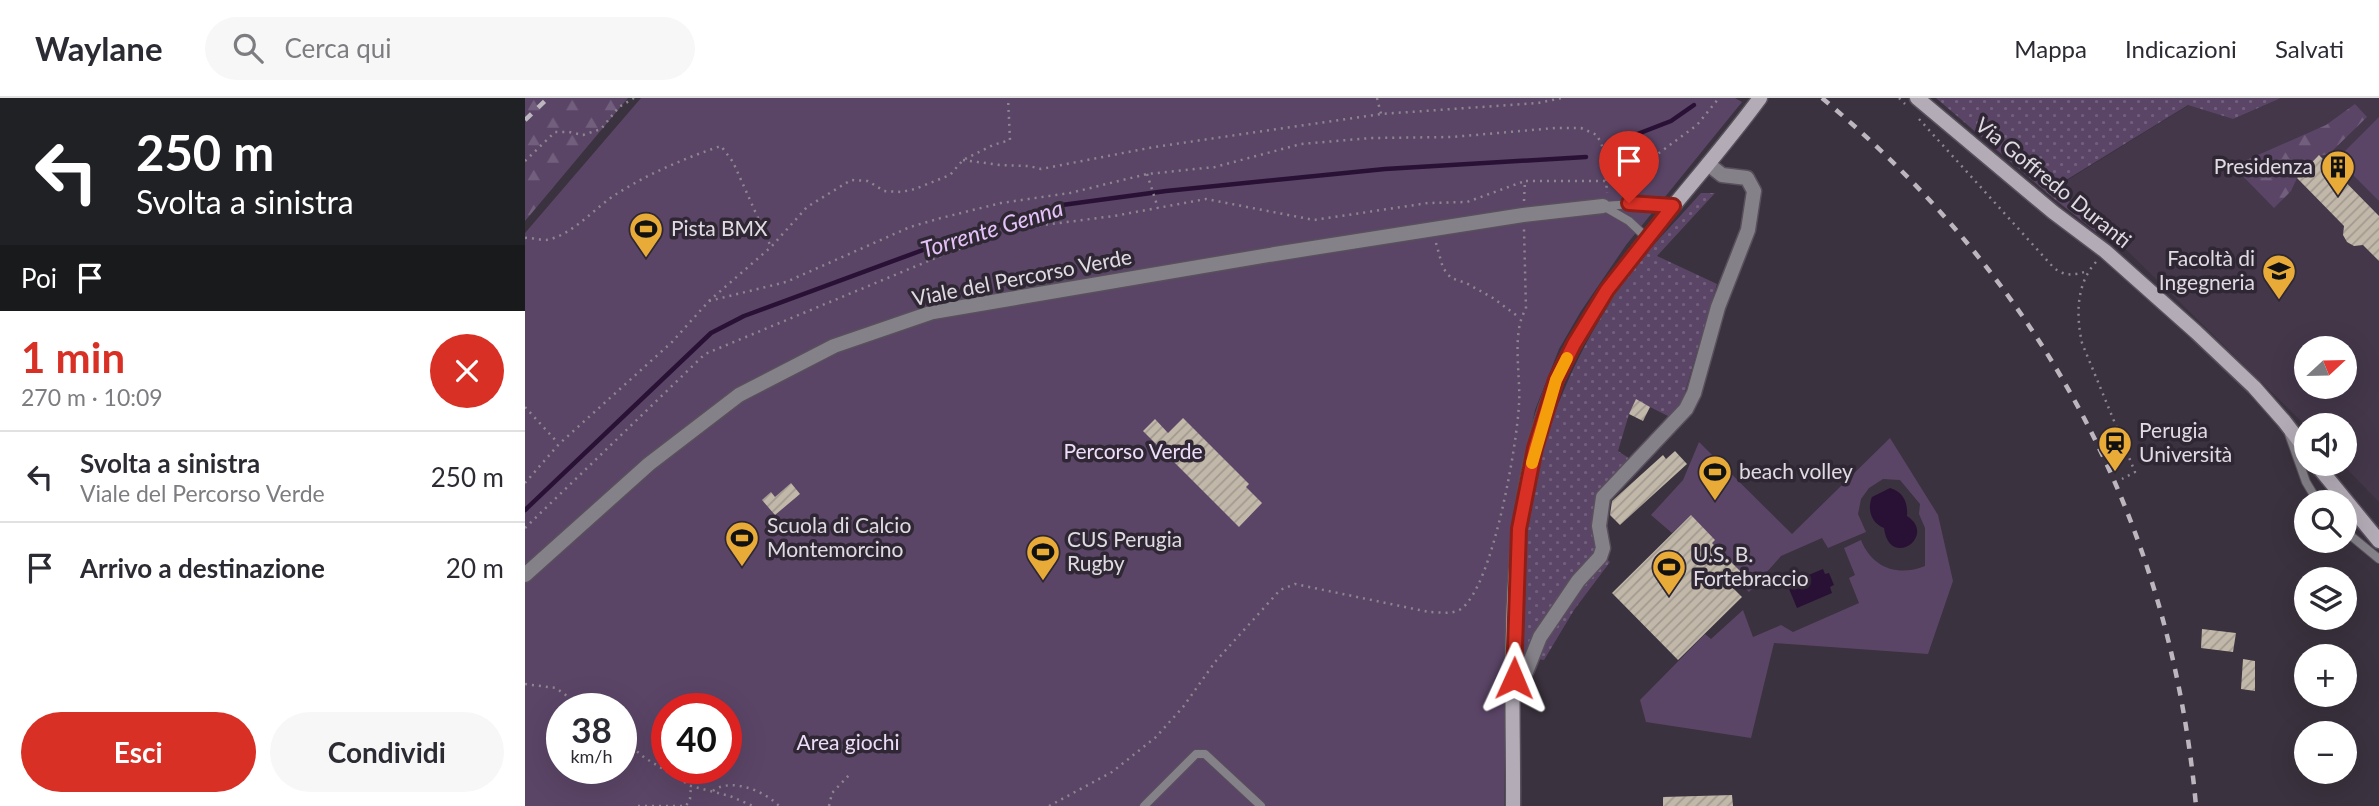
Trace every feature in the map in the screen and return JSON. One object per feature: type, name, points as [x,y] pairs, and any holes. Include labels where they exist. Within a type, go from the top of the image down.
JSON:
[{"type":"street","points":[[1513,806],[1519,529],[1524,494],[1556,380],[1607,290],[1760,98]]},
{"type":"street","name":"Via Goffredo Duranti","points":[[1912,102],[2105,251],[2254,387],[2294,434]]},
{"type":"street","points":[[1514,672],[1526,672],[1536,646],[1555,615],[1578,581],[1600,557],[1603,548],[1599,526],[1604,497],[1686,409],[1694,393],[1718,307],[1748,230],[1754,191],[1747,178],[1722,175],[1708,164]]},
{"type":"street","name":"Viale del Percorso Verde","points":[[525,575],[649,464],[739,396],[834,346],[933,312],[1263,256],[1433,231],[1605,200]]},
{"type":"street","points":[[2326,476],[2379,541]]},
{"type":"lane","name":"Viale del Percorso Verde","points":[[1605,200],[1673,206]]},
{"type":"lane","points":[[1605,200],[1648,239]]},
{"type":"lane","points":[[2284,421],[2311,490]]},
{"type":"lane","points":[[2357,541],[2379,559]]},
{"type":"lane","points":[[1144,806],[1196,754],[1205,754],[1261,806]]},
{"type":"path","points":[[525,161],[555,132],[583,135],[601,129],[619,107],[634,98]]},
{"type":"path","points":[[525,483],[559,444],[672,342],[709,301],[771,247],[807,206],[851,180],[868,181],[884,191],[901,192],[950,174],[963,160],[1010,140],[1008,98]]},
{"type":"path","points":[[1377,98],[1381,114]]},
{"type":"path","points":[[963,160],[1041,169],[1154,147],[1381,114],[1538,103],[1562,98]]},
{"type":"path","points":[[1049,806],[1112,772],[1156,737],[1215,662],[1280,590],[1296,584],[1429,612],[1447,613],[1459,610],[1479,584],[1497,533],[1519,407],[1518,344],[1520,318],[1526,309],[1523,215],[1525,180],[1606,181],[1636,170],[1696,125],[1719,98]]},
{"type":"path","points":[[1899,98],[1912,102]]},
{"type":"path","points":[[1915,115],[2054,268],[2063,275],[2088,271]]},
{"type":"path","points":[[709,301],[786,282],[910,227],[1001,203],[1070,193],[1147,174],[1215,167],[1301,144],[1581,128],[1597,135],[1604,150],[1605,200]]},
{"type":"path","points":[[525,238],[548,241],[569,231],[616,194],[643,179],[683,159],[721,146],[733,162],[771,247]]},
{"type":"path","points":[[1147,174],[1158,208]]},
{"type":"path","points":[[1433,231],[1443,268],[1451,278],[1466,283],[1520,318]]},
{"type":"path","points":[[2105,251],[2088,271],[2077,309],[2077,322],[2082,343],[2135,472],[2122,479]]},
{"type":"path","points":[[525,407],[559,444]]},
{"type":"path","points":[[525,684],[556,688],[563,693]]},
{"type":"path","points":[[637,751],[691,786],[730,796],[753,806]]},
{"type":"path","points":[[829,806],[832,793],[850,775]]},
{"type":"path","points":[[712,792],[732,784],[771,798],[779,806]]},
{"type":"path","points":[[638,806],[686,806],[690,799],[691,786]]},
{"type":"shaded area","name":"Facoltà di Ingegneria","points":[[2281,98],[2379,98],[2379,502],[2354,476],[2357,476],[2357,413],[2294,414],[2106,230],[2080,207],[2053,189],[2189,105],[2233,119]]},
{"type":"shaded area","points":[[1890,488],[1899,492],[1904,499],[1907,516],[1915,524],[1917,532],[1915,540],[1902,548],[1894,547],[1884,528],[1876,523],[1870,511],[1872,497]]},
{"type":"shaded area","points":[[1823,569],[1825,574],[1829,573],[1834,585],[1830,587],[1832,593],[1797,608],[1787,584]]},
{"type":"green space","points":[[525,98],[628,98],[525,221]]},
{"type":"green space","name":"Percorso Verde","points":[[641,98],[1735,98],[1742,102],[1626,245],[1581,311],[1559,349],[1535,410],[1513,514],[1507,613],[1504,806],[525,806],[525,233]]},
{"type":"green space","points":[[1936,98],[2281,98],[2233,119],[2188,105],[2053,188],[2106,230],[2096,232]]},
{"type":"green space","points":[[2355,104],[2367,117],[2329,154],[2319,156],[2297,178],[2291,191],[2274,208],[2233,166],[2326,125]]},
{"type":"green space","points":[[2379,117],[2379,201],[2337,159]]},
{"type":"green space","points":[[1701,193],[1715,193],[1657,256],[1717,284],[1680,409],[1670,417],[1636,400],[1618,451],[1630,459],[1601,493],[1594,507],[1597,550],[1610,562],[1574,610],[1544,660],[1523,656],[1530,511],[1539,463],[1557,408],[1593,331],[1624,282],[1651,247]]},
{"type":"green space","points":[[1890,438],[1938,515],[1953,581],[1928,654],[1774,643],[1751,738],[1646,722],[1640,700],[1705,634],[1711,639],[1743,610],[1753,637],[1781,625],[1793,632],[1859,603],[1849,578],[1855,575],[1844,548],[1861,540],[1872,557],[1887,568],[1905,571],[1925,566],[1925,528],[1919,514],[1920,504],[1900,480],[1883,479],[1869,488],[1861,499],[1858,514],[1866,532],[1828,548],[1822,538],[1781,556],[1749,592],[1735,578],[1740,572],[1691,516],[1672,533],[1651,515],[1683,480],[1699,442],[1792,534]]},
{"type":"building","name":"Presidenza","points":[[2319,155],[2379,216],[2379,261],[2363,245],[2354,246],[2347,242],[2343,235],[2344,226],[2297,178]]},
{"type":"building","points":[[1636,399],[1650,407],[1643,421],[1629,414]]},
{"type":"building","points":[[1183,418],[1249,484],[1246,487],[1262,503],[1239,527],[1143,431],[1155,419],[1168,433]]},
{"type":"building","points":[[1675,451],[1687,464],[1620,525],[1610,515],[1612,501],[1663,455],[1666,459]]},
{"type":"building","points":[[791,483],[800,494],[775,515],[762,500],[771,492],[775,497]]},
{"type":"building","points":[[1691,515],[1715,540],[1712,543],[1741,572],[1729,584],[1742,597],[1678,660],[1612,593]]},
{"type":"building","points":[[2202,629],[2236,633],[2233,652],[2201,648]]},
{"type":"building","points":[[2243,659],[2255,661],[2255,691],[2241,689]]},
{"type":"building","points":[[1732,795],[1733,806],[1663,806],[1663,797]]},
{"type":"waterway","name":"Torrente Genna","points":[[1622,140],[1671,121],[1694,105]]},
{"type":"waterway","name":"Torrente Genna","points":[[525,510],[711,333],[744,316],[931,247],[1062,205],[1166,191],[1385,169],[1586,157]]},
{"type":"railway","points":[[525,120],[548,98]]},
{"type":"railway","points":[[1822,98],[1900,170],[1970,246],[2030,327],[2082,414],[2124,505],[2158,601],[2181,701],[2196,806]]},
{"type":"slow traffic","points":[[1532,463],[1544,416],[1556,380],[1567,358]]},
{"type":"place","name":"Presidenza","points":[[2338,197]]},
{"type":"place","name":"Pista BMX","points":[[646,259]]},
{"type":"place","name":"Facoltà di Ingegneria","points":[[2279,301]]},
{"type":"place","name":"Perugia Università","points":[[2115,473]]},
{"type":"place","name":"beach volley","points":[[1715,502]]},
{"type":"place","name":"Scuola di Calcio Montemorcino","points":[[742,568]]},
{"type":"place","name":"CUS Perugia Rugby","points":[[1043,582]]},
{"type":"place","name":"U.S. B. Fortebraccio","points":[[1669,597]]},
{"type":"route","points":[[1514,678],[1519,529],[1535,448],[1556,380],[1607,290],[1673,206],[1629,203]]},
{"type":"park label","name":"Area giochi","points":[[848,743]]}]
